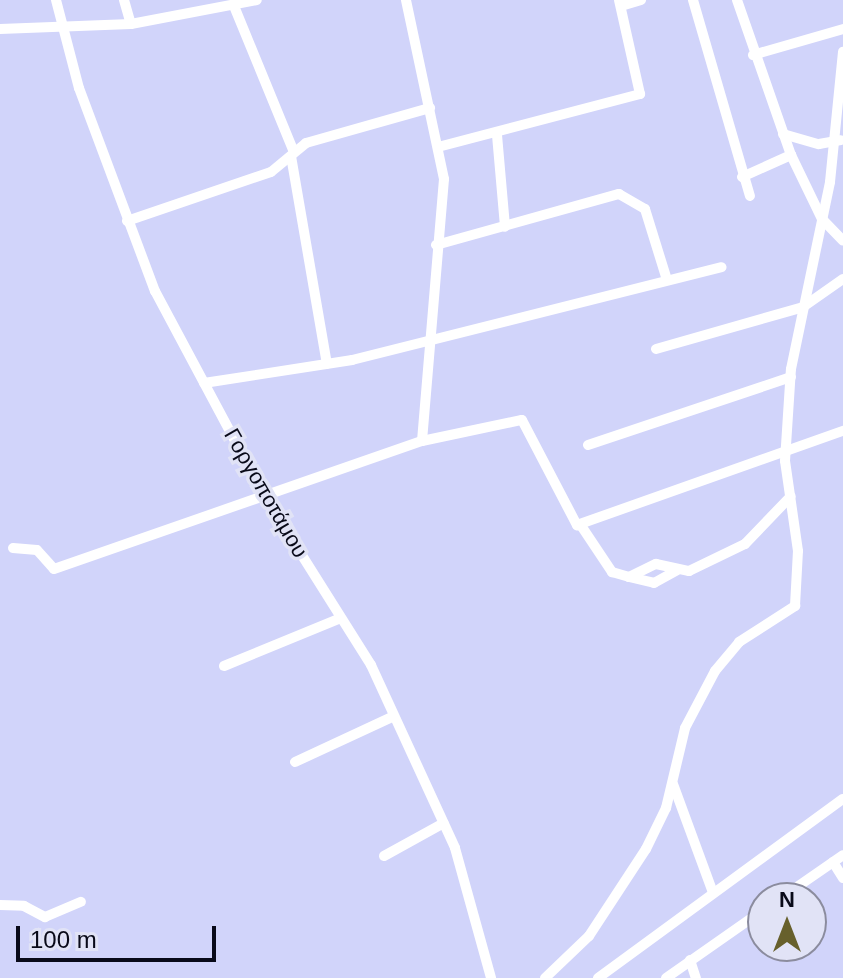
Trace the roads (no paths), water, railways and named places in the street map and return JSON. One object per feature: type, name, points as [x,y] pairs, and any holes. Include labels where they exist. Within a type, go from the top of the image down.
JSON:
[{"type":"street","name":"Γοργοποτάμου","points":[[56,0],[63,31],[127,221],[177,339],[264,495],[341,618],[394,716],[444,823],[471,893],[491,978]]},
{"type":"street","points":[[124,0],[131,24]]},
{"type":"street","points":[[0,29],[63,31],[131,24],[257,0]]},
{"type":"street","points":[[406,0],[444,179],[425,342],[422,441]]},
{"type":"street","points":[[438,147],[497,135],[640,94],[620,3],[641,0]]},
{"type":"street","points":[[693,0],[750,196]]},
{"type":"street","points":[[737,0],[753,55],[791,155],[822,219],[843,241]]},
{"type":"street","points":[[234,6],[293,154],[327,364]]},
{"type":"street","points":[[753,55],[843,29]]},
{"type":"street","points":[[545,978],[602,918],[646,849],[673,784],[685,728],[715,671],[739,642],[795,606],[791,496],[785,449],[791,377],[803,307],[840,141],[843,52]]},
{"type":"street","points":[[127,221],[271,172],[293,154],[430,108]]},
{"type":"street","points":[[783,134],[840,141]]},
{"type":"street","points":[[497,135],[505,227]]},
{"type":"street","points":[[742,177],[791,155]]},
{"type":"street","points":[[436,245],[619,194],[632,198],[645,209],[666,277]]},
{"type":"street","points":[[204,383],[327,364],[425,342],[666,277],[721,267]]},
{"type":"street","points":[[656,349],[803,307],[843,280]]},
{"type":"street","points":[[588,445],[791,377]]},
{"type":"street","points":[[13,548],[37,550],[54,569],[422,441],[522,420],[536,437],[567,518],[580,524],[601,563],[629,577],[654,583],[677,570]]},
{"type":"street","points":[[580,524],[843,431]]},
{"type":"street","points":[[629,577],[656,564],[677,570],[698,568],[745,544],[791,496]]},
{"type":"street","points":[[224,666],[341,618]]},
{"type":"street","points":[[295,762],[394,716]]},
{"type":"street","points":[[673,784],[713,893]]},
{"type":"street","points":[[598,978],[843,799]]},
{"type":"street","points":[[384,856],[444,823]]},
{"type":"street","points":[[804,882],[838,858],[843,878]]},
{"type":"street","points":[[0,905],[24,906],[45,917],[81,902]]},
{"type":"street","points":[[666,978],[747,921]]},
{"type":"street","points":[[690,960],[696,978]]}]
